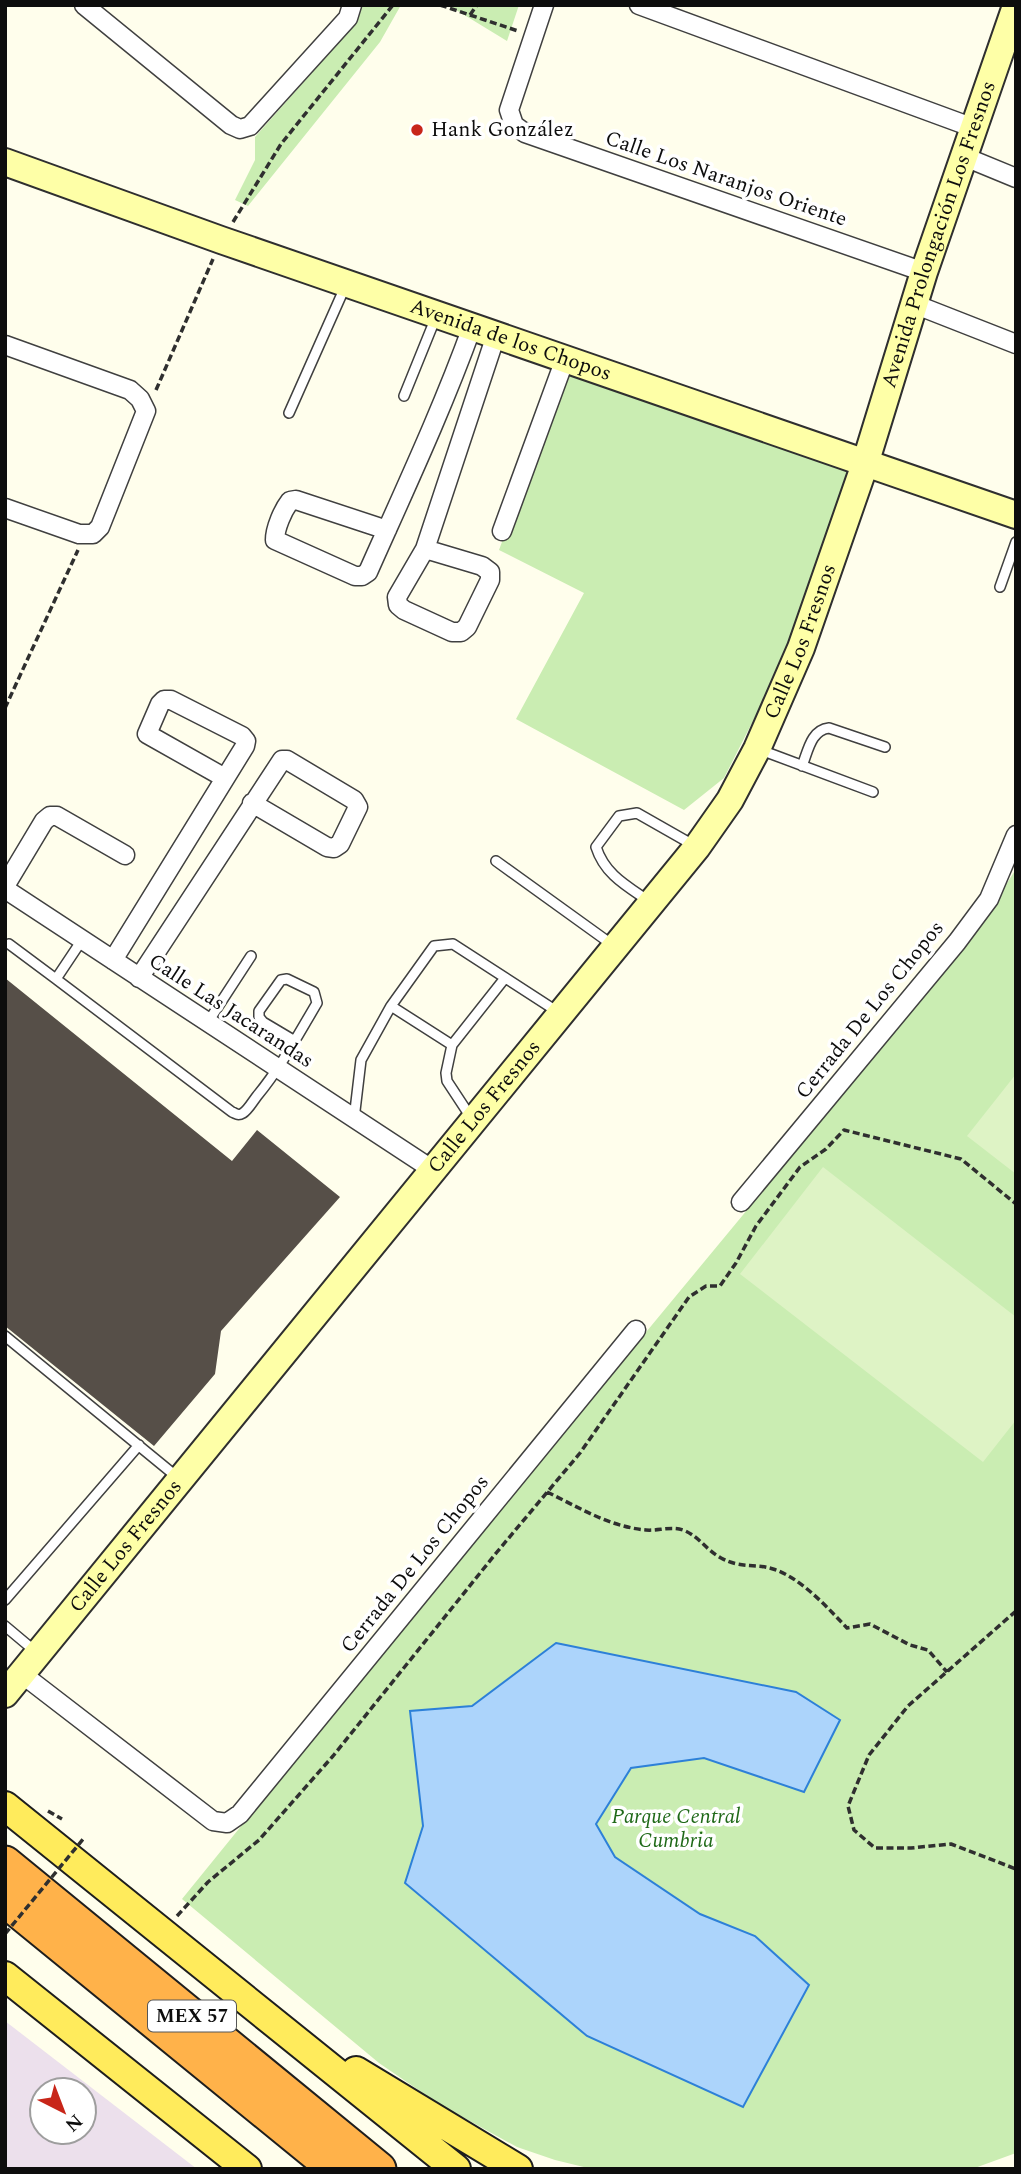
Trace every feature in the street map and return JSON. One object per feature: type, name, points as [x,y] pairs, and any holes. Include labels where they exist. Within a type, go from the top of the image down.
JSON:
[{"type":"highway","name":"MEX 57","points":[[5,1863],[379,2169]]},
{"type":"highway","name":"MEX 57","points":[[5,1900],[335,2169]]},
{"type":"main road","points":[[5,1806],[456,2169]]},
{"type":"main road","points":[[5,1976],[247,2169]]},
{"type":"main road","points":[[258,2012],[518,2169]]},
{"type":"street","points":[[84,5],[231,125],[240,129],[250,126],[348,18],[352,6]]},
{"type":"street","points":[[534,36],[544,5]]},
{"type":"street","points":[[639,5],[974,128]]},
{"type":"street","name":"Avenida Prolongación Los Fresnos","points":[[865,464],[924,272],[1016,6]]},
{"type":"street","name":"Calle Los Naranjos Oriente","points":[[534,36],[509,110],[514,125],[525,133],[924,272]]},
{"type":"street","points":[[965,157],[1016,178]]},
{"type":"street","name":"Avenida de los Chopos","points":[[5,162],[221,240],[1016,515]]},
{"type":"street","points":[[914,304],[1016,344]]},
{"type":"street","points":[[387,530],[296,500],[287,505],[275,540],[355,576],[368,572],[484,331]]},
{"type":"street","points":[[425,549],[482,566],[490,572],[489,580],[467,627],[461,632],[452,632],[404,610],[398,605],[397,597],[425,549],[484,331]]},
{"type":"street","points":[[5,345],[130,390],[143,405],[100,527],[93,534],[82,534],[5,508]]},
{"type":"street","points":[[502,531],[565,359]]},
{"type":"street","name":"Calle Los Fresnos","points":[[11,1681],[38,1653],[697,847],[730,800],[757,749],[801,648],[865,464]]},
{"type":"street","points":[[113,960],[245,746],[246,741],[242,736],[164,700],[147,734],[225,778]]},
{"type":"street","points":[[139,978],[252,803],[282,760],[287,760],[354,800],[358,807],[340,844],[334,848],[327,847],[252,803]]},
{"type":"street","points":[[5,888],[44,821],[50,816],[57,816],[125,855]]},
{"type":"street","name":"Cerrada De Los Chopos","points":[[741,1202],[957,942],[989,899],[1016,835]]},
{"type":"street","name":"Calle Las Jacarandas","points":[[5,888],[433,1170]]},
{"type":"street","name":"Cerrada De Los Chopos","points":[[11,1681],[213,1821],[227,1823],[240,1814],[636,1330]]},
{"type":"lane","points":[[289,413],[347,283]]},
{"type":"lane","points":[[404,396],[437,315]]},
{"type":"lane","points":[[1000,587],[1016,542]]},
{"type":"lane","points":[[802,766],[814,734],[820,729],[829,728],[885,747]]},
{"type":"lane","points":[[757,749],[873,792]]},
{"type":"lane","points":[[652,902],[607,871],[600,860],[597,847],[619,817],[637,813],[697,847]]},
{"type":"lane","points":[[496,861],[615,947]]},
{"type":"lane","points":[[56,979],[82,940]]},
{"type":"lane","points":[[9,944],[232,1112],[244,1113],[278,1069],[295,1041],[317,1003],[314,992],[287,979],[281,980],[260,1011],[259,1017],[295,1041]]},
{"type":"lane","points":[[354,1119],[361,1060],[391,1006],[433,946],[453,944],[560,1014]]},
{"type":"lane","points":[[208,1022],[251,956]]},
{"type":"lane","points":[[473,1121],[447,1081],[452,1045],[505,978]]},
{"type":"lane","points":[[391,1006],[452,1045]]},
{"type":"lane","points":[[5,1336],[180,1479]]},
{"type":"lane","points":[[5,1600],[139,1446]]},
{"type":"lane","points":[[5,1626],[38,1653]]},
{"type":"path","points":[[143,405],[221,240],[281,144],[393,5]]},
{"type":"path","points":[[440,5],[534,36]]},
{"type":"path","points":[[470,15],[477,5]]},
{"type":"path","points":[[5,708],[82,534]]},
{"type":"path","points":[[162,1933],[208,1882],[259,1840],[296,1798],[580,1453],[689,1297],[706,1286],[720,1286],[736,1264],[755,1226],[800,1167],[826,1149],[844,1130],[961,1159],[1016,1205]]},
{"type":"path","points":[[547,1492],[611,1523],[645,1530],[679,1529],[697,1536],[719,1557],[739,1566],[772,1568],[823,1602],[847,1628],[870,1624],[909,1645],[928,1650],[947,1672]]},
{"type":"path","points":[[1016,1611],[908,1706],[869,1755],[848,1806],[854,1830],[875,1848],[951,1844],[1016,1868]]},
{"type":"path","points":[[5,1934],[84,1838]]},
{"type":"shaded area","points":[[5,2021],[76,2076],[28,2076],[28,2146],[98,2146],[98,2093],[197,2169],[5,2169]]},
{"type":"green space","points":[[356,5],[401,5],[380,42],[248,206],[235,200],[255,160],[255,137],[356,23]]},
{"type":"green space","points":[[448,5],[519,5],[507,41]]},
{"type":"green space","points":[[564,373],[855,474],[792,644],[724,778],[684,810],[516,719],[584,593],[499,550]]},
{"type":"green space","name":"Parque Central Cumbria","points":[[1016,869],[1016,2153],[972,2169],[592,2169],[517,2147],[439,2104],[379,2063],[182,1899],[417,1609],[972,938]]},
{"type":"green space","points":[[1016,1074],[1016,1174],[967,1136]]},
{"type":"green space","points":[[823,1167],[1016,1317],[1016,1420],[983,1462],[740,1274]]},
{"type":"water","points":[[556,1643],[796,1692],[840,1720],[804,1792],[704,1758],[631,1768],[596,1824],[615,1857],[700,1914],[755,1936],[809,1985],[743,2107],[587,2036],[405,1883],[423,1826],[410,1711],[472,1706]]},
{"type":"building","points":[[5,978],[232,1161],[257,1130],[340,1197],[221,1331],[215,1374],[154,1446],[5,1326]]},
{"type":"place","name":"Hank González","points":[[417,130]]}]
